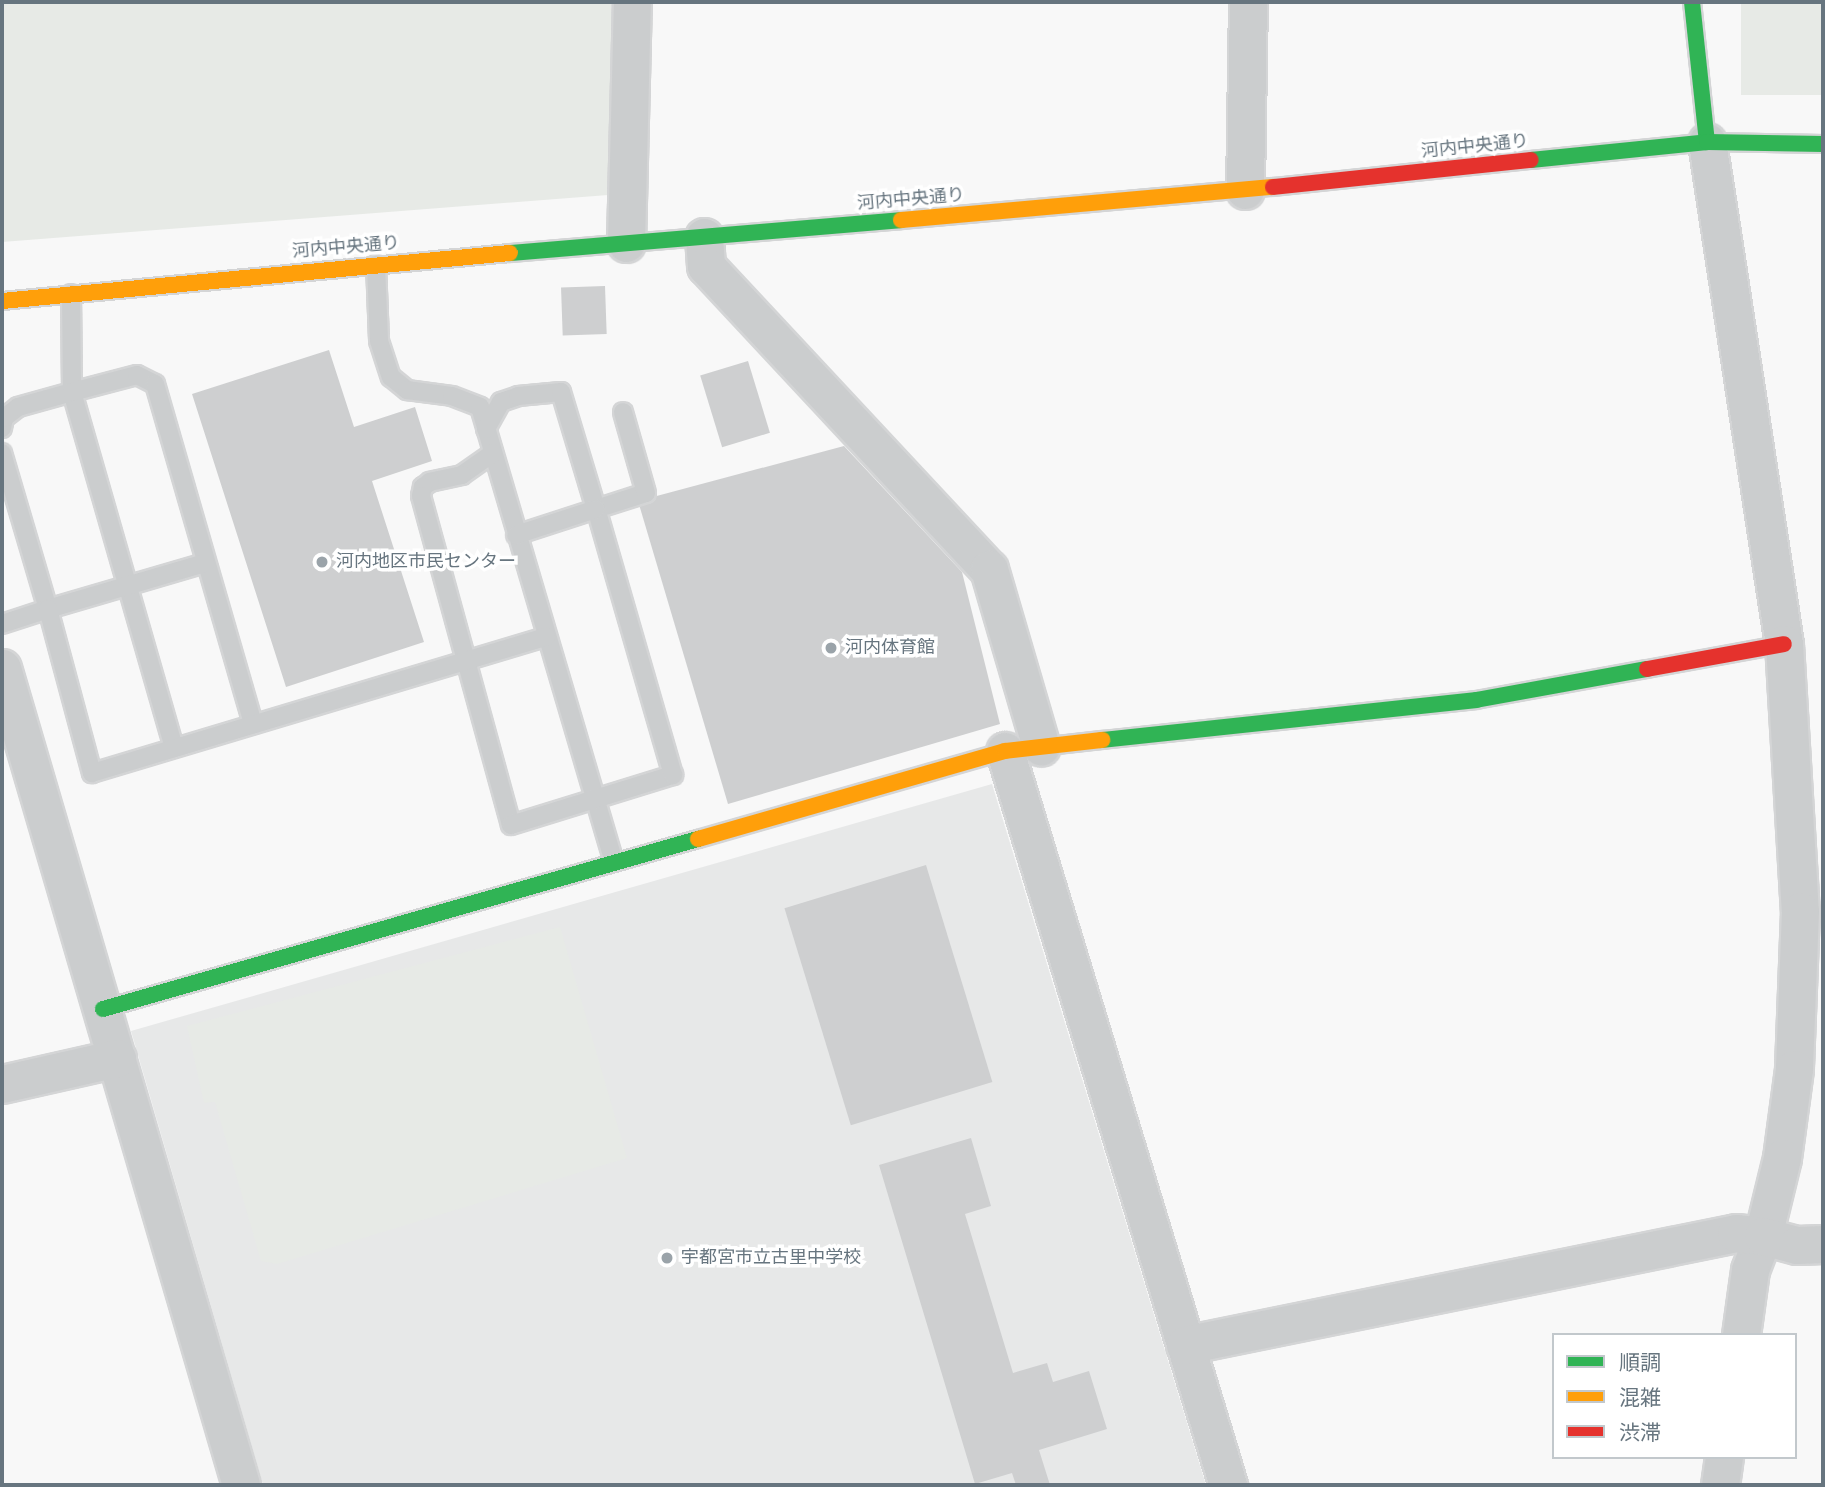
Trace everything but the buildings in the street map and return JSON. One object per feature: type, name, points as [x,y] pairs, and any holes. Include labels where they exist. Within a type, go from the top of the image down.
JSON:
[{"type":"street","points":[[626,243],[632,2]]},
{"type":"street","points":[[1245,190],[1248,2]]},
{"type":"street","points":[[1692,2],[1707,142],[1808,800],[1800,911],[1794,1069],[1782,1158],[1763,1236],[1750,1270],[1741,1333]]},
{"type":"street","name":"河内中央通り","points":[[2,301],[376,265],[1245,190],[1707,142],[1823,144]]},
{"type":"street","points":[[704,237],[706,266],[989,569],[1041,747]]},
{"type":"street","points":[[103,1009],[1005,751],[1476,700],[1784,644]]},
{"type":"street","points":[[2,668],[241,1485]]},
{"type":"street","points":[[1005,751],[1228,1485]]},
{"type":"street","points":[[2,1084],[117,1058]]},
{"type":"street","points":[[1185,1345],[1736,1233],[1763,1236],[1797,1245],[1823,1244]]},
{"type":"street","points":[[1720,1485],[1724,1459]]},
{"type":"lane","points":[[376,265],[379,341],[391,377],[407,390],[452,396],[480,407],[614,862]]},
{"type":"lane","points":[[71,294],[72,392],[125,587],[174,748]]},
{"type":"lane","points":[[2,428],[4,418],[18,407],[137,375],[155,384],[253,724]]},
{"type":"lane","points":[[486,429],[501,402],[518,396],[561,392],[673,775],[511,825],[421,496],[423,487],[430,482],[462,475],[492,453]]},
{"type":"lane","points":[[516,535],[646,494],[622,412]]},
{"type":"lane","points":[[2,453],[92,772],[546,637]]},
{"type":"lane","points":[[2,624],[205,563]]},
{"type":"shaded area","points":[[2,2],[612,2],[608,195],[2,242]]},
{"type":"shaded area","points":[[1741,2],[1823,2],[1823,95],[1741,95]]},
{"type":"shaded area","name":"宇都宮市立古里中学校","points":[[992,784],[1206,1485],[263,1485],[131,1031]]},
{"type":"shaded area","points":[[560,927],[627,1158],[277,1264],[261,1261],[215,1102],[204,1103],[187,1026]]},
{"type":"traffic: fast","points":[[1692,2],[1707,142]]},
{"type":"traffic: fast","points":[[1531,160],[1707,142],[1823,144]]},
{"type":"traffic: fast","points":[[510,253],[901,220]]},
{"type":"traffic: fast","points":[[1102,740],[1476,700],[1647,669]]},
{"type":"traffic: fast","points":[[103,1009],[698,839]]},
{"type":"traffic: slow","points":[[901,220],[1273,187]]},
{"type":"traffic: slow","points":[[2,301],[510,253]]},
{"type":"traffic: slow","points":[[698,839],[1005,751],[1102,740]]},
{"type":"traffic: jam","points":[[1273,187],[1531,160]]},
{"type":"traffic: jam","points":[[1647,669],[1784,644]]},
{"type":"place","name":"河内地区市民センター","points":[[322,562]]},
{"type":"place","name":"河内体育館","points":[[831,648]]},
{"type":"place","name":"宇都宮市立古里中学校","points":[[667,1258]]}]
